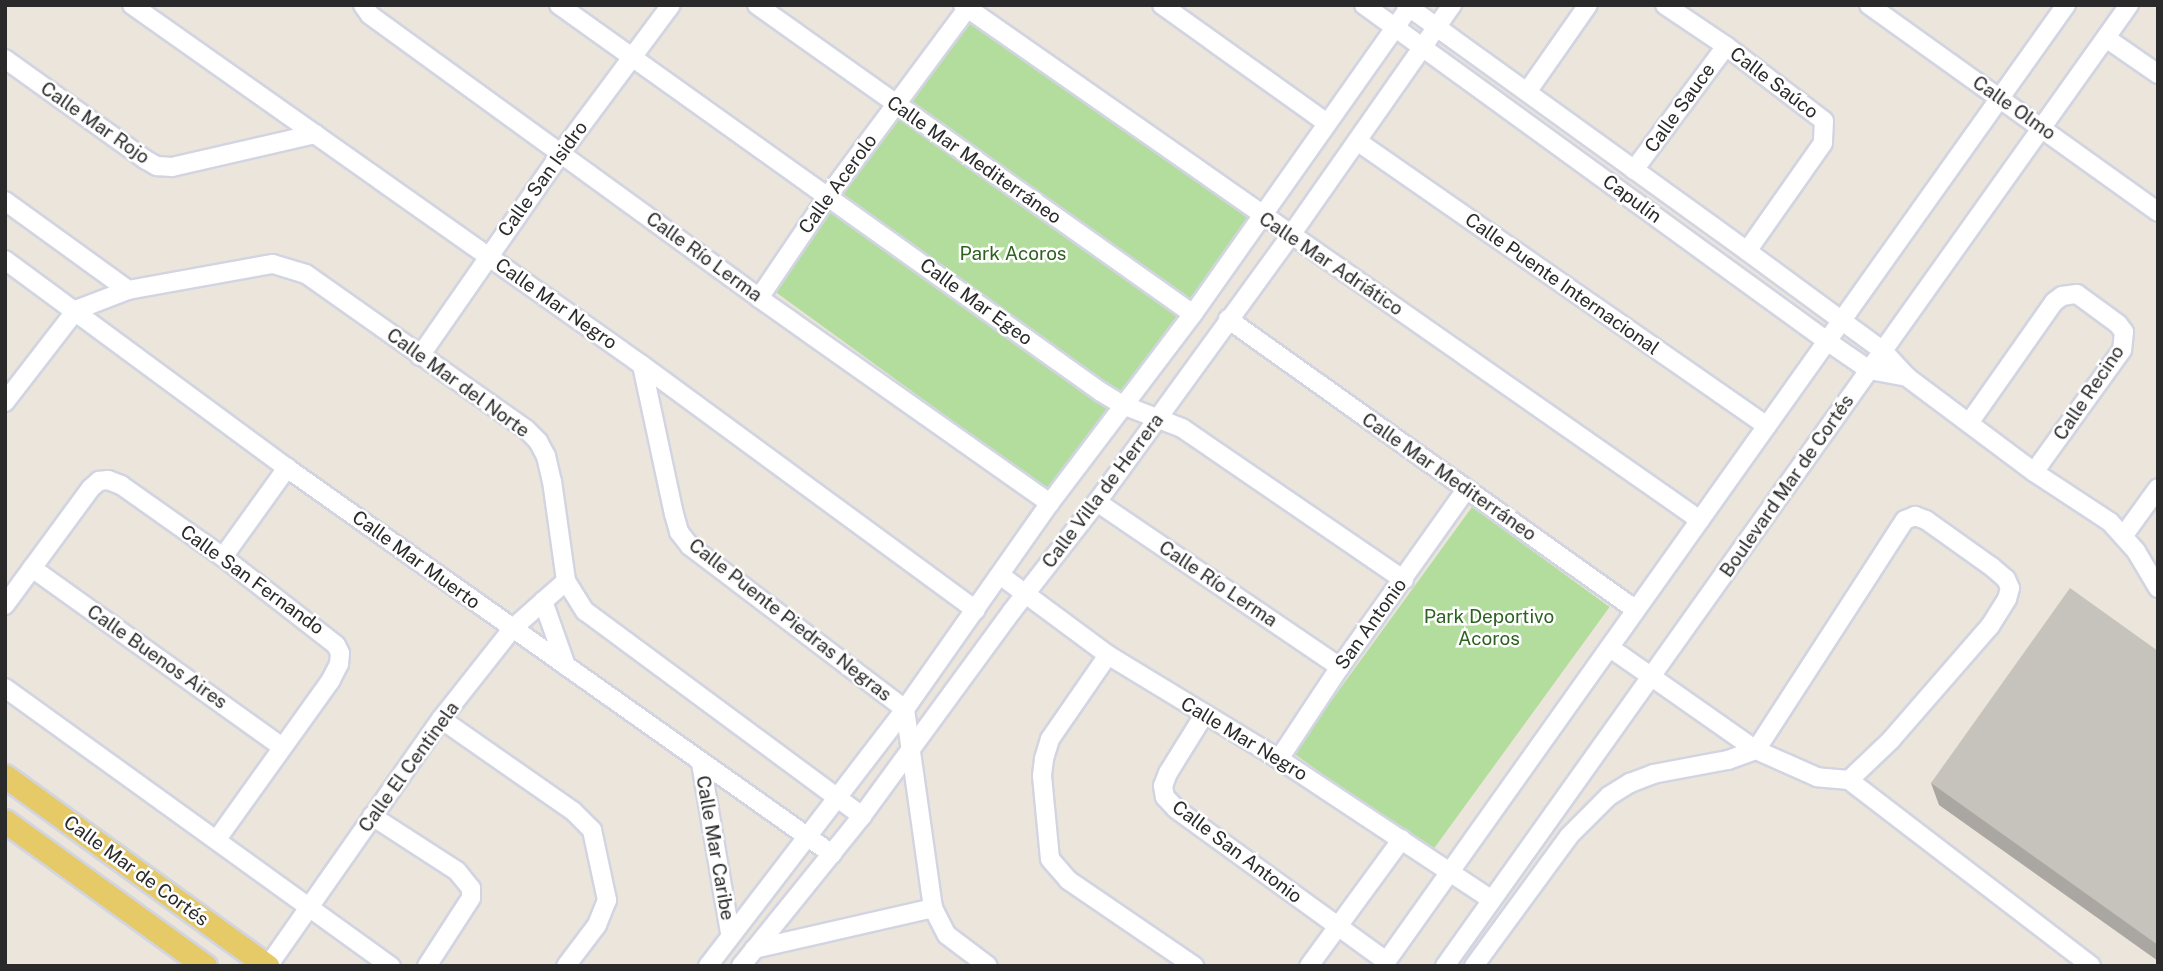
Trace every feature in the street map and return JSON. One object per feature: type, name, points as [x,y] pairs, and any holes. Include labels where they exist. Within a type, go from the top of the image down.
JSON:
[{"type":"main road","name":"Calle Mar de Cortés","points":[[5,776],[267,966]]},
{"type":"main road","name":"Calle Mar de Cortés","points":[[5,821],[205,966]]},
{"type":"street","name":"Calle Mar Negro","points":[[132,5],[642,365],[975,610]]},
{"type":"street","name":"Calle Río Lerma","points":[[363,5],[370,15],[759,298],[1050,503]]},
{"type":"street","name":"Calle Mar Egeo","points":[[559,5],[1123,405],[1182,428],[1404,580]]},
{"type":"street","name":"Calle San Isidro","points":[[420,356],[561,153],[671,5]]},
{"type":"street","name":"Calle Mar Mediterráneo","points":[[757,5],[1193,314]]},
{"type":"street","points":[[1162,5],[1327,123]]},
{"type":"street","name":"Capulín","points":[[1364,5],[1869,370],[1906,377]]},
{"type":"street","name":"Calle Villa de Herrera","points":[[741,966],[862,816],[1026,593],[1097,502],[1291,235],[1452,5]]},
{"type":"street","points":[[1527,92],[1588,5]]},
{"type":"street","name":"Calle Saúco","points":[[1665,5],[1726,46],[1824,121],[1824,143],[1747,251]]},
{"type":"street","name":"Calle Olmo","points":[[1869,5],[2158,212]]},
{"type":"street","name":"Boulevard Mar de Cortés","points":[[1445,966],[2129,5]]},
{"type":"street","name":"Calle Acerolo","points":[[759,298],[828,196],[967,6]]},
{"type":"street","name":"Calle Mar Adriático","points":[[967,6],[1260,215],[1700,520]]},
{"type":"street","name":"Calle Villa de Herrera","points":[[708,966],[730,933],[838,799],[905,709],[1050,503],[1193,314],[1408,6]]},
{"type":"street","name":"Capulín","points":[[1408,6],[1435,29],[1527,92],[1883,351],[1906,377],[2034,472],[2110,522],[2124,535],[2155,584]]},
{"type":"street","points":[[1384,963],[2000,99],[2063,6]]},
{"type":"street","points":[[2106,38],[2158,74]]},
{"type":"street","name":"Calle Sauce","points":[[1634,170],[1726,46]]},
{"type":"street","name":"Calle Mar Rojo","points":[[5,59],[157,166],[172,167],[315,134]]},
{"type":"street","name":"Calle Puente Internacional","points":[[1357,141],[1767,426]]},
{"type":"street","points":[[5,201],[128,290]]},
{"type":"street","name":"Calle Mar Muerto","points":[[5,260],[287,468],[832,854]]},
{"type":"street","name":"Calle Mar del Norte","points":[[76,310],[128,290],[283,265],[306,274],[526,429],[538,441],[546,456],[552,481],[566,581],[585,611],[862,816]]},
{"type":"street","name":"Calle Recino","points":[[1969,423],[2054,302],[2062,296],[2077,294],[2108,317],[2124,332],[2122,350],[2034,472]]},
{"type":"street","points":[[5,402],[76,310]]},
{"type":"street","name":"Calle Mar Mediterráneo","points":[[1228,319],[1636,610]]},
{"type":"street","name":"Calle Puente Piedras Negras","points":[[642,365],[679,532],[690,546],[905,709]]},
{"type":"street","points":[[223,557],[287,468]]},
{"type":"street","name":"Calle San Fernando","points":[[5,605],[91,488],[99,481],[108,480],[121,485],[223,557],[330,638],[341,653],[331,680],[281,746],[217,839]]},
{"type":"street","points":[[2124,535],[2158,488]]},
{"type":"street","name":"San Antonio","points":[[1279,759],[1340,667],[1466,490]]},
{"type":"street","name":"Calle Río Lerma","points":[[1097,502],[1340,667]]},
{"type":"street","points":[[1474,966],[1569,836],[1609,796],[1630,783],[1654,774],[1728,760],[1756,750],[1896,530],[1905,520],[1915,516],[1926,520],[2006,579],[2010,588],[2007,599],[1990,626],[1900,730],[1849,780]]},
{"type":"street","name":"Calle Buenos Aires","points":[[32,568],[281,746]]},
{"type":"street","name":"Calle Mar Negro","points":[[1000,575],[1108,655],[1279,759],[1492,900]]},
{"type":"street","name":"Calle El Centinela","points":[[267,966],[441,719],[512,629],[566,581]]},
{"type":"street","points":[[543,601],[566,666]]},
{"type":"street","points":[[1609,648],[1756,750],[1817,777],[1849,780],[2091,966]]},
{"type":"street","points":[[1108,655],[1050,739],[1044,759],[1042,776],[1050,859],[1068,880],[1194,966]]},
{"type":"street","points":[[5,688],[391,966]]},
{"type":"street","points":[[905,709],[933,908],[947,934],[988,966]]},
{"type":"street","name":"Calle San Antonio","points":[[1205,715],[1168,774],[1163,786],[1165,797],[1176,809],[1339,927],[1384,963]]},
{"type":"street","points":[[441,719],[573,811],[592,830],[607,900],[597,925],[566,966]]},
{"type":"street","name":"Calle Mar Caribe","points":[[701,763],[730,933]]},
{"type":"street","points":[[372,817],[457,872],[471,888],[471,898],[426,966]]},
{"type":"street","points":[[1309,966],[1402,839]]},
{"type":"street","points":[[754,949],[933,908]]},
{"type":"green space","name":"Park Acoros","points":[[971,15],[1249,217],[1050,491],[772,289]]},
{"type":"green space","name":"Park Deportivo Acoros","points":[[1472,507],[1610,607],[1431,853],[1293,753]]},
{"type":"building","points":[[2070,588],[2158,651],[2158,945],[1931,783]]}]
